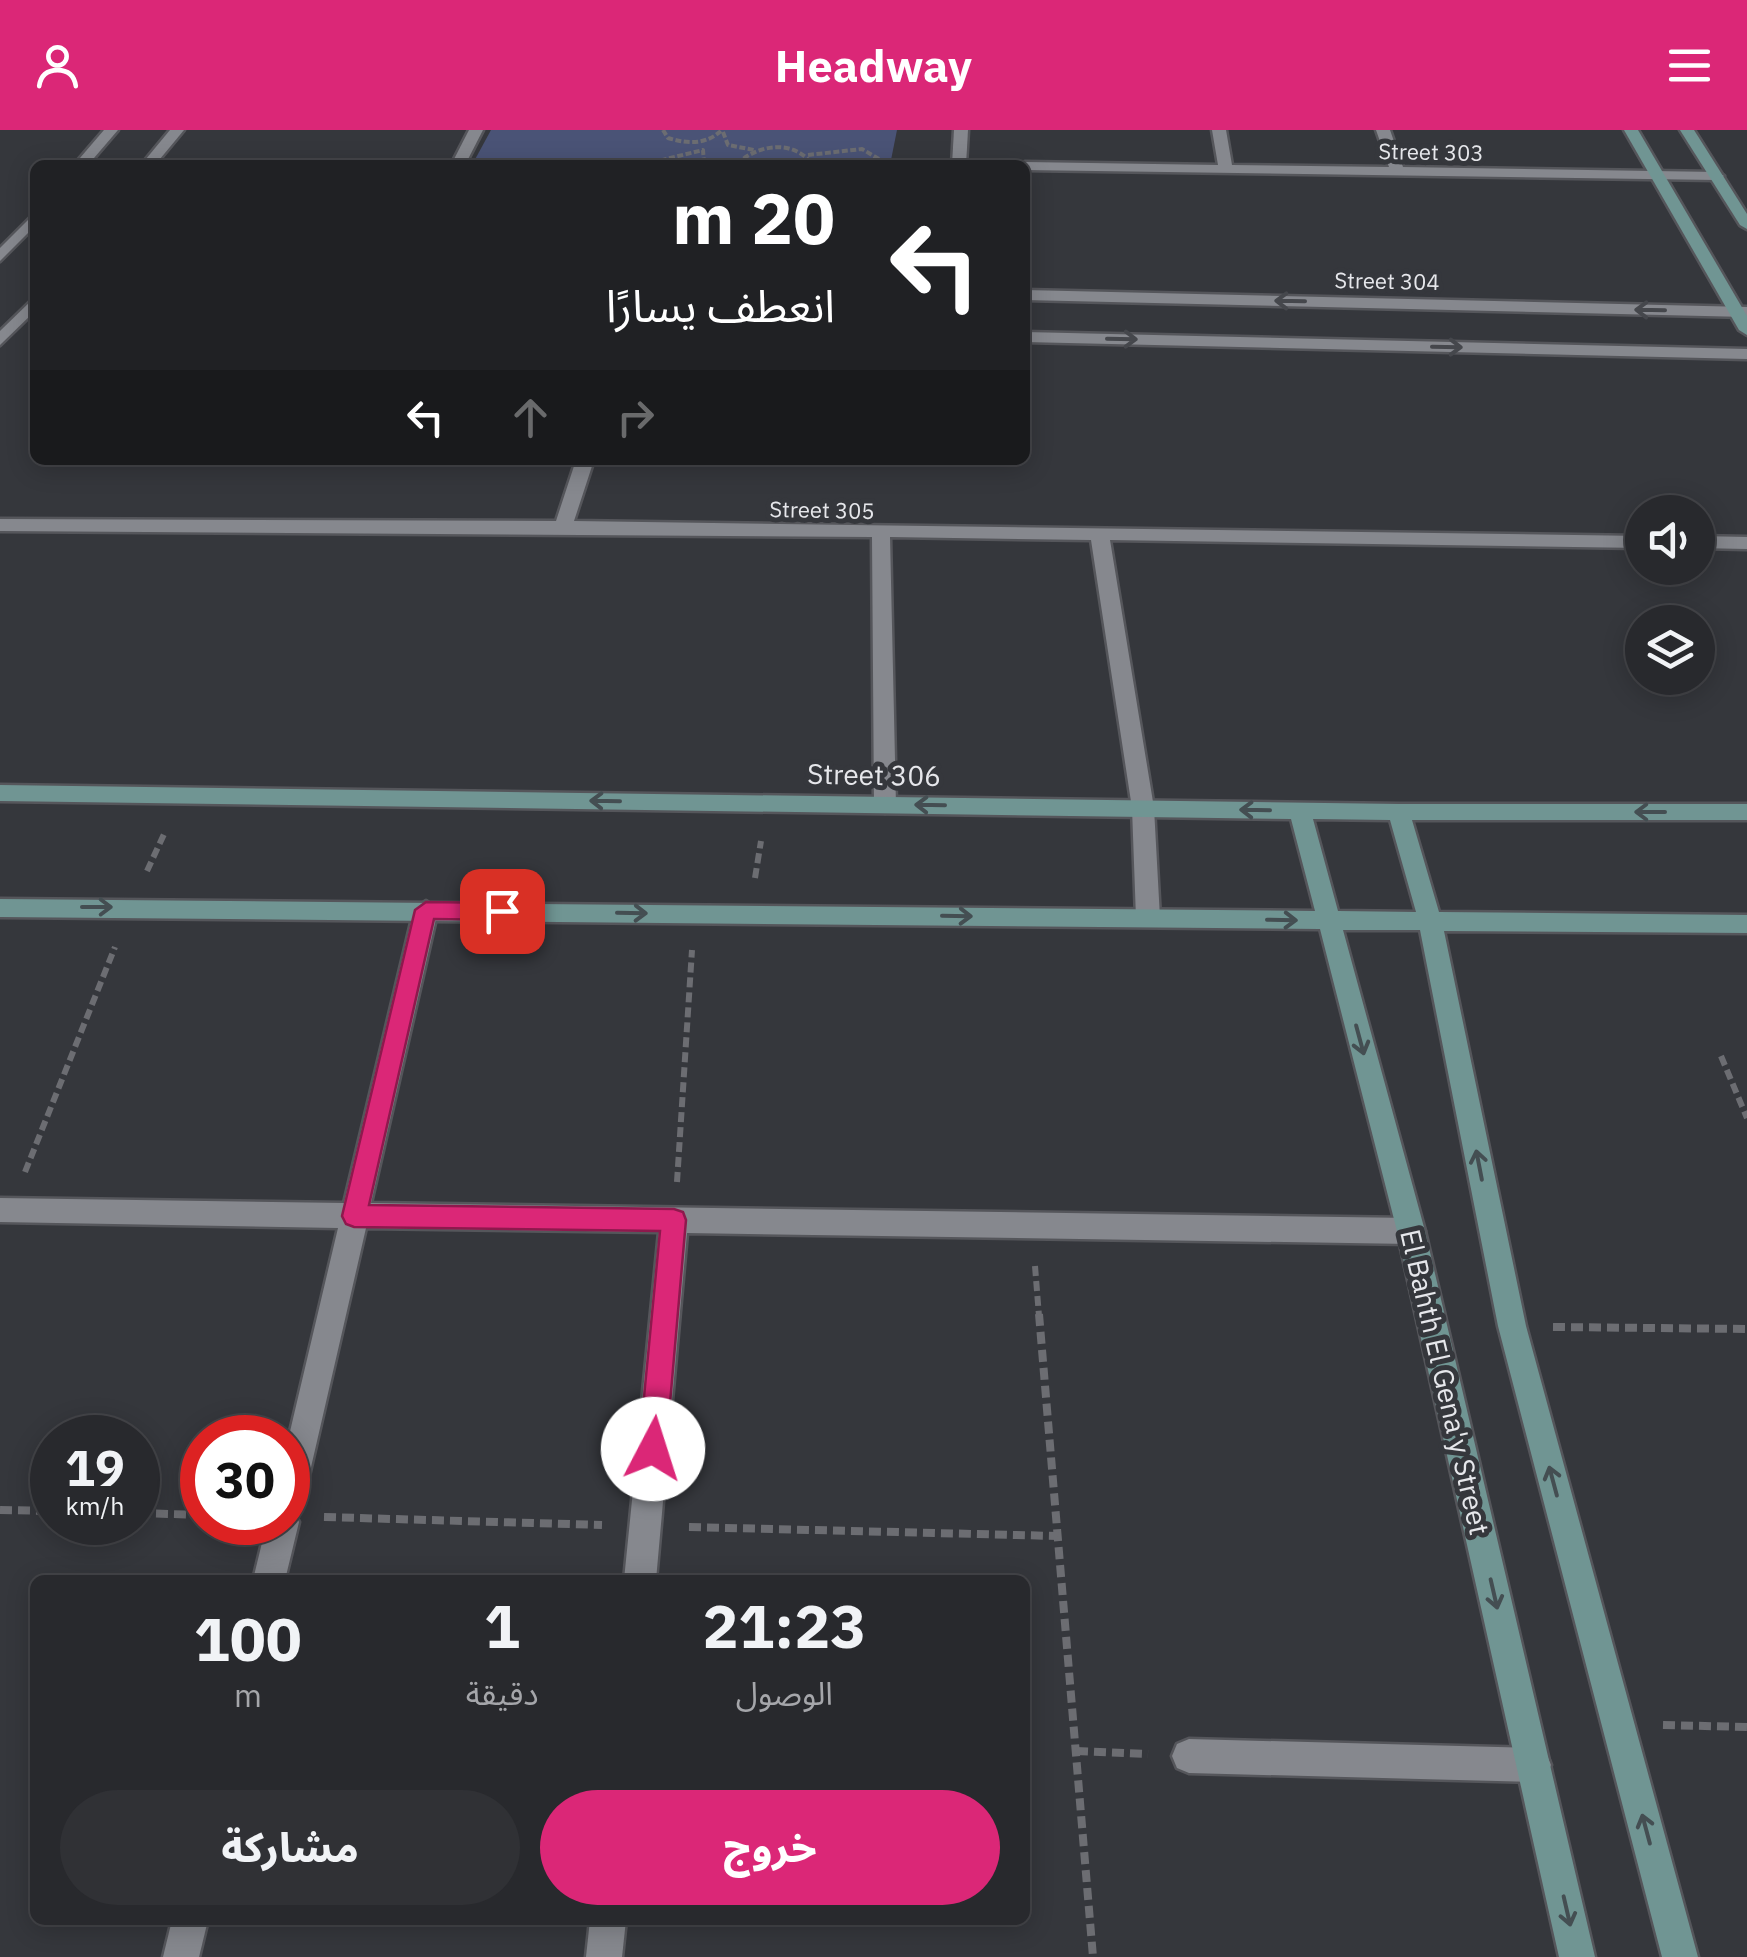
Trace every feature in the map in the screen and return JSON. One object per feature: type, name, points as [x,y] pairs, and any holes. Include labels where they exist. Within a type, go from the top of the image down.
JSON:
[{"type":"street","points":[[85,160],[112,130]]},
{"type":"street","points":[[152,160],[177,130]]},
{"type":"street","points":[[461,160],[476,130]]},
{"type":"street","points":[[959,160],[961,130]]},
{"type":"street","points":[[1219,130],[1226,169]]},
{"type":"street","points":[[1383,130],[1398,172]]},
{"type":"street","points":[[1631,130],[1742,312],[1747,330]]},
{"type":"street","points":[[1688,130],[1747,224]]},
{"type":"street","name":"Street 303","points":[[1030,166],[1717,176]]},
{"type":"street","points":[[0,256],[30,223]]},
{"type":"street","name":"Street 304","points":[[1030,295],[1742,312]]},
{"type":"street","points":[[0,340],[30,307]]},
{"type":"street","points":[[16,320],[30,320]]},
{"type":"street","points":[[1030,337],[1747,354]]},
{"type":"street","points":[[564,528],[583,465]]},
{"type":"street","name":"Street 305","points":[[0,524],[1625,542]]},
{"type":"street","points":[[881,534],[885,805]]},
{"type":"street","points":[[1100,536],[1143,808],[1148,918]]},
{"type":"street","points":[[1715,542],[1747,543]]},
{"type":"street","name":"Street 306","points":[[0,793],[1399,812],[1747,812]]},
{"type":"street","name":"El Bahth El Gena'y Street","points":[[1300,810],[1411,1231],[1577,1957]]},
{"type":"street","points":[[1399,812],[1430,921],[1512,1326],[1680,1957]]},
{"type":"street","points":[[0,908],[1747,924]]},
{"type":"street","points":[[308,1415],[426,910]]},
{"type":"street","points":[[5,1210],[1411,1231]]},
{"type":"street","points":[[640,1575],[674,1220]]},
{"type":"street","points":[[270,1575],[277,1545]]},
{"type":"street","points":[[1189,1756],[1534,1766]]},
{"type":"street","points":[[181,1957],[189,1925]]},
{"type":"street","points":[[604,1957],[607,1925]]},
{"type":"path","points":[[663,130],[668,138],[694,143],[713,139],[722,131],[728,145],[755,151],[778,148],[808,155],[832,148],[860,149],[886,160]]},
{"type":"path","points":[[694,143],[703,150],[704,160]]},
{"type":"path","points":[[652,160],[703,150]]},
{"type":"path","points":[[667,160],[703,150]]},
{"type":"path","points":[[743,160],[755,151]]},
{"type":"path","points":[[661,156],[691,155],[699,160]]},
{"type":"path","points":[[808,155],[810,160]]},
{"type":"path","points":[[5,1210],[130,907],[181,796]]},
{"type":"path","points":[[750,914],[766,803]]},
{"type":"path","points":[[674,1220],[694,914]]},
{"type":"path","points":[[1721,1056],[1747,1118]]},
{"type":"path","points":[[1032,1225],[1093,1957]]},
{"type":"path","points":[[1512,1326],[1747,1329]]},
{"type":"path","points":[[0,1510],[30,1511]]},
{"type":"path","points":[[1618,1723],[1747,1728]]},
{"type":"path","points":[[1076,1751],[1189,1756]]},
{"type":"shaded area","points":[[491,130],[897,130],[891,160],[475,160]]},
{"type":"route","points":[[502,911],[426,910],[354,1216],[674,1220],[653,1449]]}]
